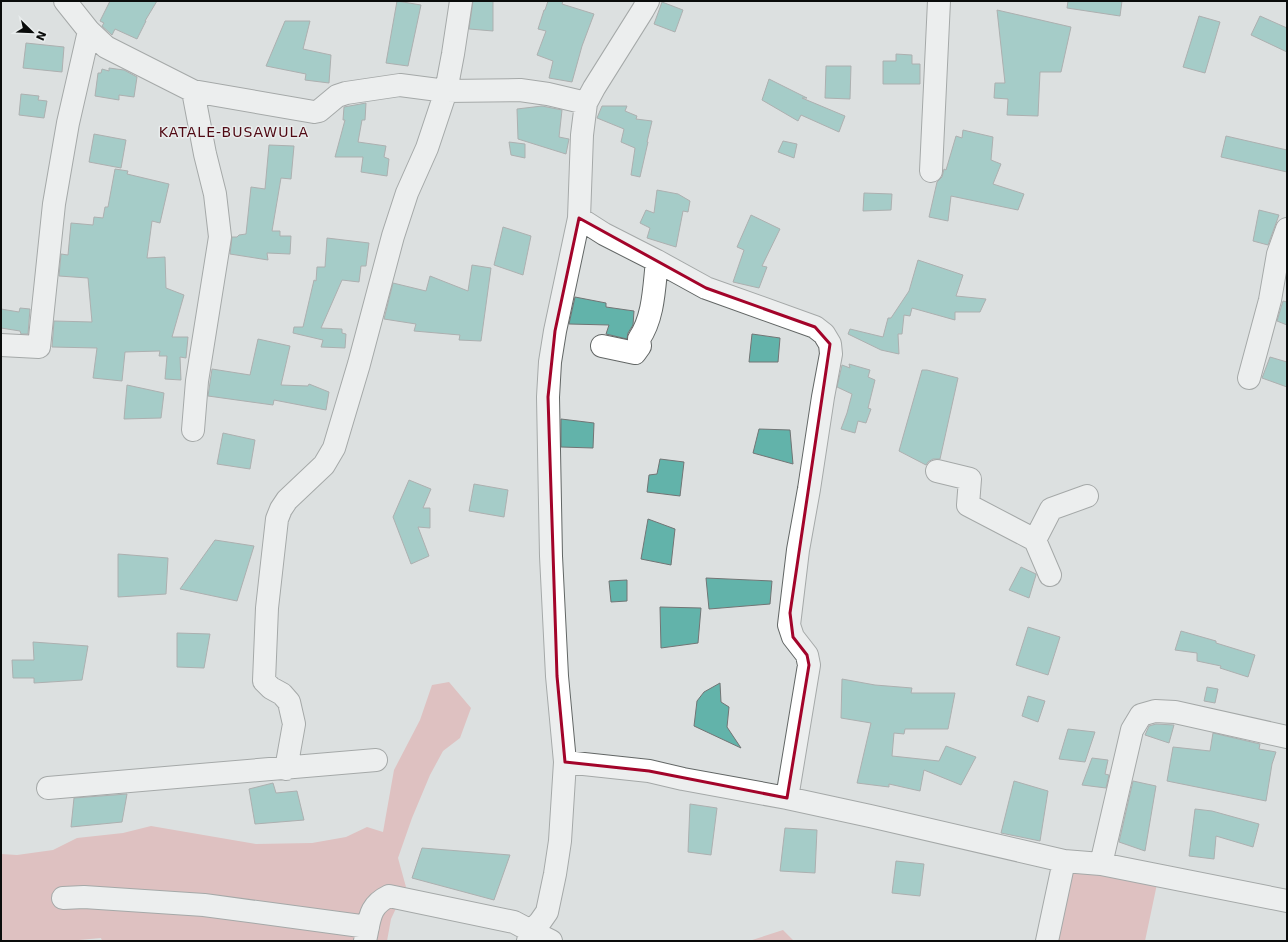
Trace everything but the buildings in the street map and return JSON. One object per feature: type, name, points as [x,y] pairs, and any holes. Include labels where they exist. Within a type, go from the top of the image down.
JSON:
[{"type":"street","points":[[65,1],[89,31],[106,46],[193,91],[314,112],[319,111],[337,96],[346,93],[400,85],[446,91],[520,90],[548,94],[586,103]]},
{"type":"street","points":[[286,769],[294,724],[289,702],[282,694],[271,688],[264,681],[267,608],[277,519],[287,500],[324,465],[334,448],[359,364],[393,236],[407,194],[427,148],[446,91],[461,1]]},
{"type":"street","points":[[529,936],[547,912],[555,874],[560,841],[565,762],[557,676],[552,556],[548,397],[550,362],[555,331],[579,218],[582,135],[586,103],[648,1]]},
{"type":"street","points":[[931,171],[939,1]]},
{"type":"street","points":[[1,345],[39,348],[54,204],[68,123],[89,31]]},
{"type":"street","points":[[193,91],[205,154],[215,194],[220,237],[197,382],[193,430]]},
{"type":"street","points":[[579,218],[604,234],[706,288],[815,327],[824,334],[830,344],[831,354],[798,550],[790,614],[789,625],[793,637],[807,655],[809,665],[787,798]]},
{"type":"street","points":[[1249,378],[1270,300],[1278,254],[1287,228]]},
{"type":"street","points":[[602,346],[635,353],[640,346],[639,339],[645,330],[653,299],[657,261]]},
{"type":"street","points":[[937,471],[970,479],[968,505],[1035,540],[1050,576]]},
{"type":"street","points":[[1035,540],[1051,509],[1087,496]]},
{"type":"street","points":[[1101,864],[1132,730],[1141,715],[1155,710],[1176,712],[1287,737]]},
{"type":"street","points":[[48,788],[286,769],[376,760]]},
{"type":"street","points":[[565,762],[649,771],[683,779],[787,798],[1064,861],[1101,864],[1287,901]]},
{"type":"street","points":[[1047,941],[1064,861]]},
{"type":"street","points":[[63,898],[84,897],[204,905],[367,934],[372,910],[379,901],[389,896],[514,922],[529,936],[550,941]]},
{"type":"highlighted area","points":[[579,218],[706,288],[815,327],[830,344],[790,613],[793,637],[807,655],[809,665],[787,798],[649,771],[565,762],[557,676],[548,397],[555,331]]},
{"type":"shaded area","points":[[449,682],[471,708],[460,738],[443,751],[430,775],[412,818],[398,858],[406,887],[391,919],[387,941],[102,941],[101,938],[78,941],[1,941],[1,854],[17,855],[53,850],[77,838],[123,833],[151,826],[256,844],[312,843],[346,837],[367,827],[383,832],[394,770],[420,720],[432,685]]},
{"type":"shaded area","points":[[1071,868],[1157,884],[1145,941],[1055,941]]},
{"type":"shaded area","points":[[783,930],[794,941],[749,941]]},
{"type":"district","name":"KATALE-BUSAWULA","points":[[234,132]]}]
